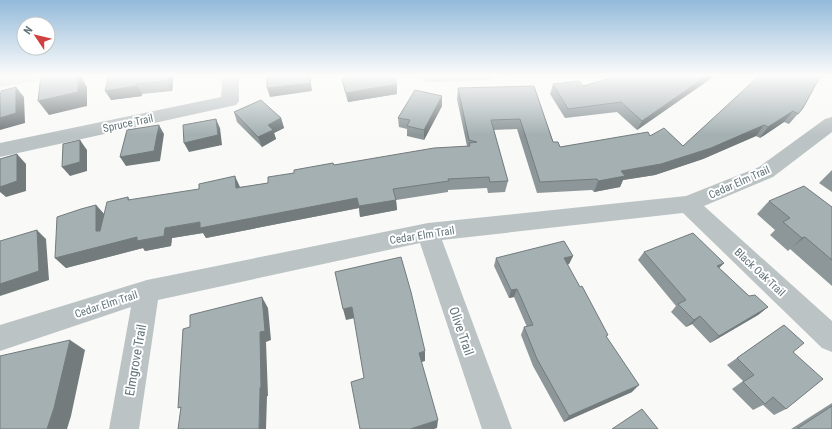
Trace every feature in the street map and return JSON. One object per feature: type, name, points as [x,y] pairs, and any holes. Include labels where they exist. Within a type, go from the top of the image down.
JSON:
[{"type":"street","name":"Spruce Trail","points":[[0,150],[230,101],[230,95]]},
{"type":"street","name":"Cedar Elm Trail","points":[[0,338],[147,291],[428,232],[688,204],[766,172],[832,125]]},
{"type":"street","name":"Black Oak Trail","points":[[688,204],[832,339]]},
{"type":"street","name":"Olive Trail","points":[[428,232],[497,429]]},
{"type":"street","name":"Elmgrove Trail","points":[[124,429],[147,291]]},
{"type":"building","points":[[0,95],[16,95],[16,113],[0,118]]},
{"type":"building","points":[[39,95],[65,95],[38,101]]},
{"type":"building","points":[[412,95],[442,96],[424,130],[407,126],[410,120],[398,118]]},
{"type":"building","points":[[459,95],[537,95],[553,142],[558,142],[560,147],[648,132],[650,136],[664,128],[683,146],[738,95],[810,95],[798,114],[793,111],[768,127],[764,125],[711,148],[661,164],[621,171],[625,176],[598,181],[597,179],[540,182],[520,119],[491,120],[508,181],[490,182],[489,177],[448,179],[449,181],[393,189],[396,200],[359,206],[357,198],[200,228],[200,222],[165,228],[164,236],[137,241],[137,237],[55,258],[57,217],[81,209],[96,205],[96,231],[100,231],[107,202],[128,197],[128,200],[199,189],[199,184],[235,176],[236,188],[268,183],[268,177],[294,173],[294,170],[333,163],[334,165],[434,148],[470,146],[469,143],[477,142],[469,140]]},
{"type":"building","points":[[560,95],[679,95],[642,121],[621,102],[568,109]]},
{"type":"building","points":[[261,100],[281,118],[268,125],[273,130],[258,137],[234,112]]},
{"type":"building","points":[[216,119],[218,135],[184,143],[183,125]]},
{"type":"building","points":[[159,125],[154,151],[120,157],[127,130]]},
{"type":"building","points":[[80,140],[80,162],[62,167],[63,144]]},
{"type":"building","points":[[17,154],[17,181],[0,187],[0,159]]},
{"type":"building","points":[[804,186],[832,207],[832,260],[805,237],[802,238],[783,222],[790,218],[769,201]]},
{"type":"building","points":[[37,230],[39,271],[0,284],[0,241]]},
{"type":"building","points":[[693,233],[724,263],[717,266],[749,296],[755,295],[768,307],[719,336],[700,316],[694,320],[678,304],[686,300],[644,252]]},
{"type":"building","points":[[564,241],[573,256],[564,258],[580,287],[582,286],[608,335],[606,336],[639,385],[569,416],[537,359],[524,327],[533,325],[517,289],[511,290],[496,258]]},
{"type":"building","points":[[401,257],[425,351],[419,353],[438,420],[410,429],[360,429],[351,382],[364,378],[352,307],[343,309],[335,272]]},
{"type":"building","points":[[262,297],[265,331],[260,332],[261,387],[259,429],[178,429],[181,407],[178,408],[183,329],[190,327],[190,315]]},
{"type":"building","points":[[784,325],[804,343],[793,352],[823,379],[786,409],[773,397],[765,404],[743,382],[754,375],[737,358]]},
{"type":"building","points":[[70,340],[54,408],[47,429],[0,429],[0,356]]},
{"type":"building","points":[[832,406],[832,429],[798,428]]},
{"type":"building","points":[[642,409],[658,429],[612,429]]}]
